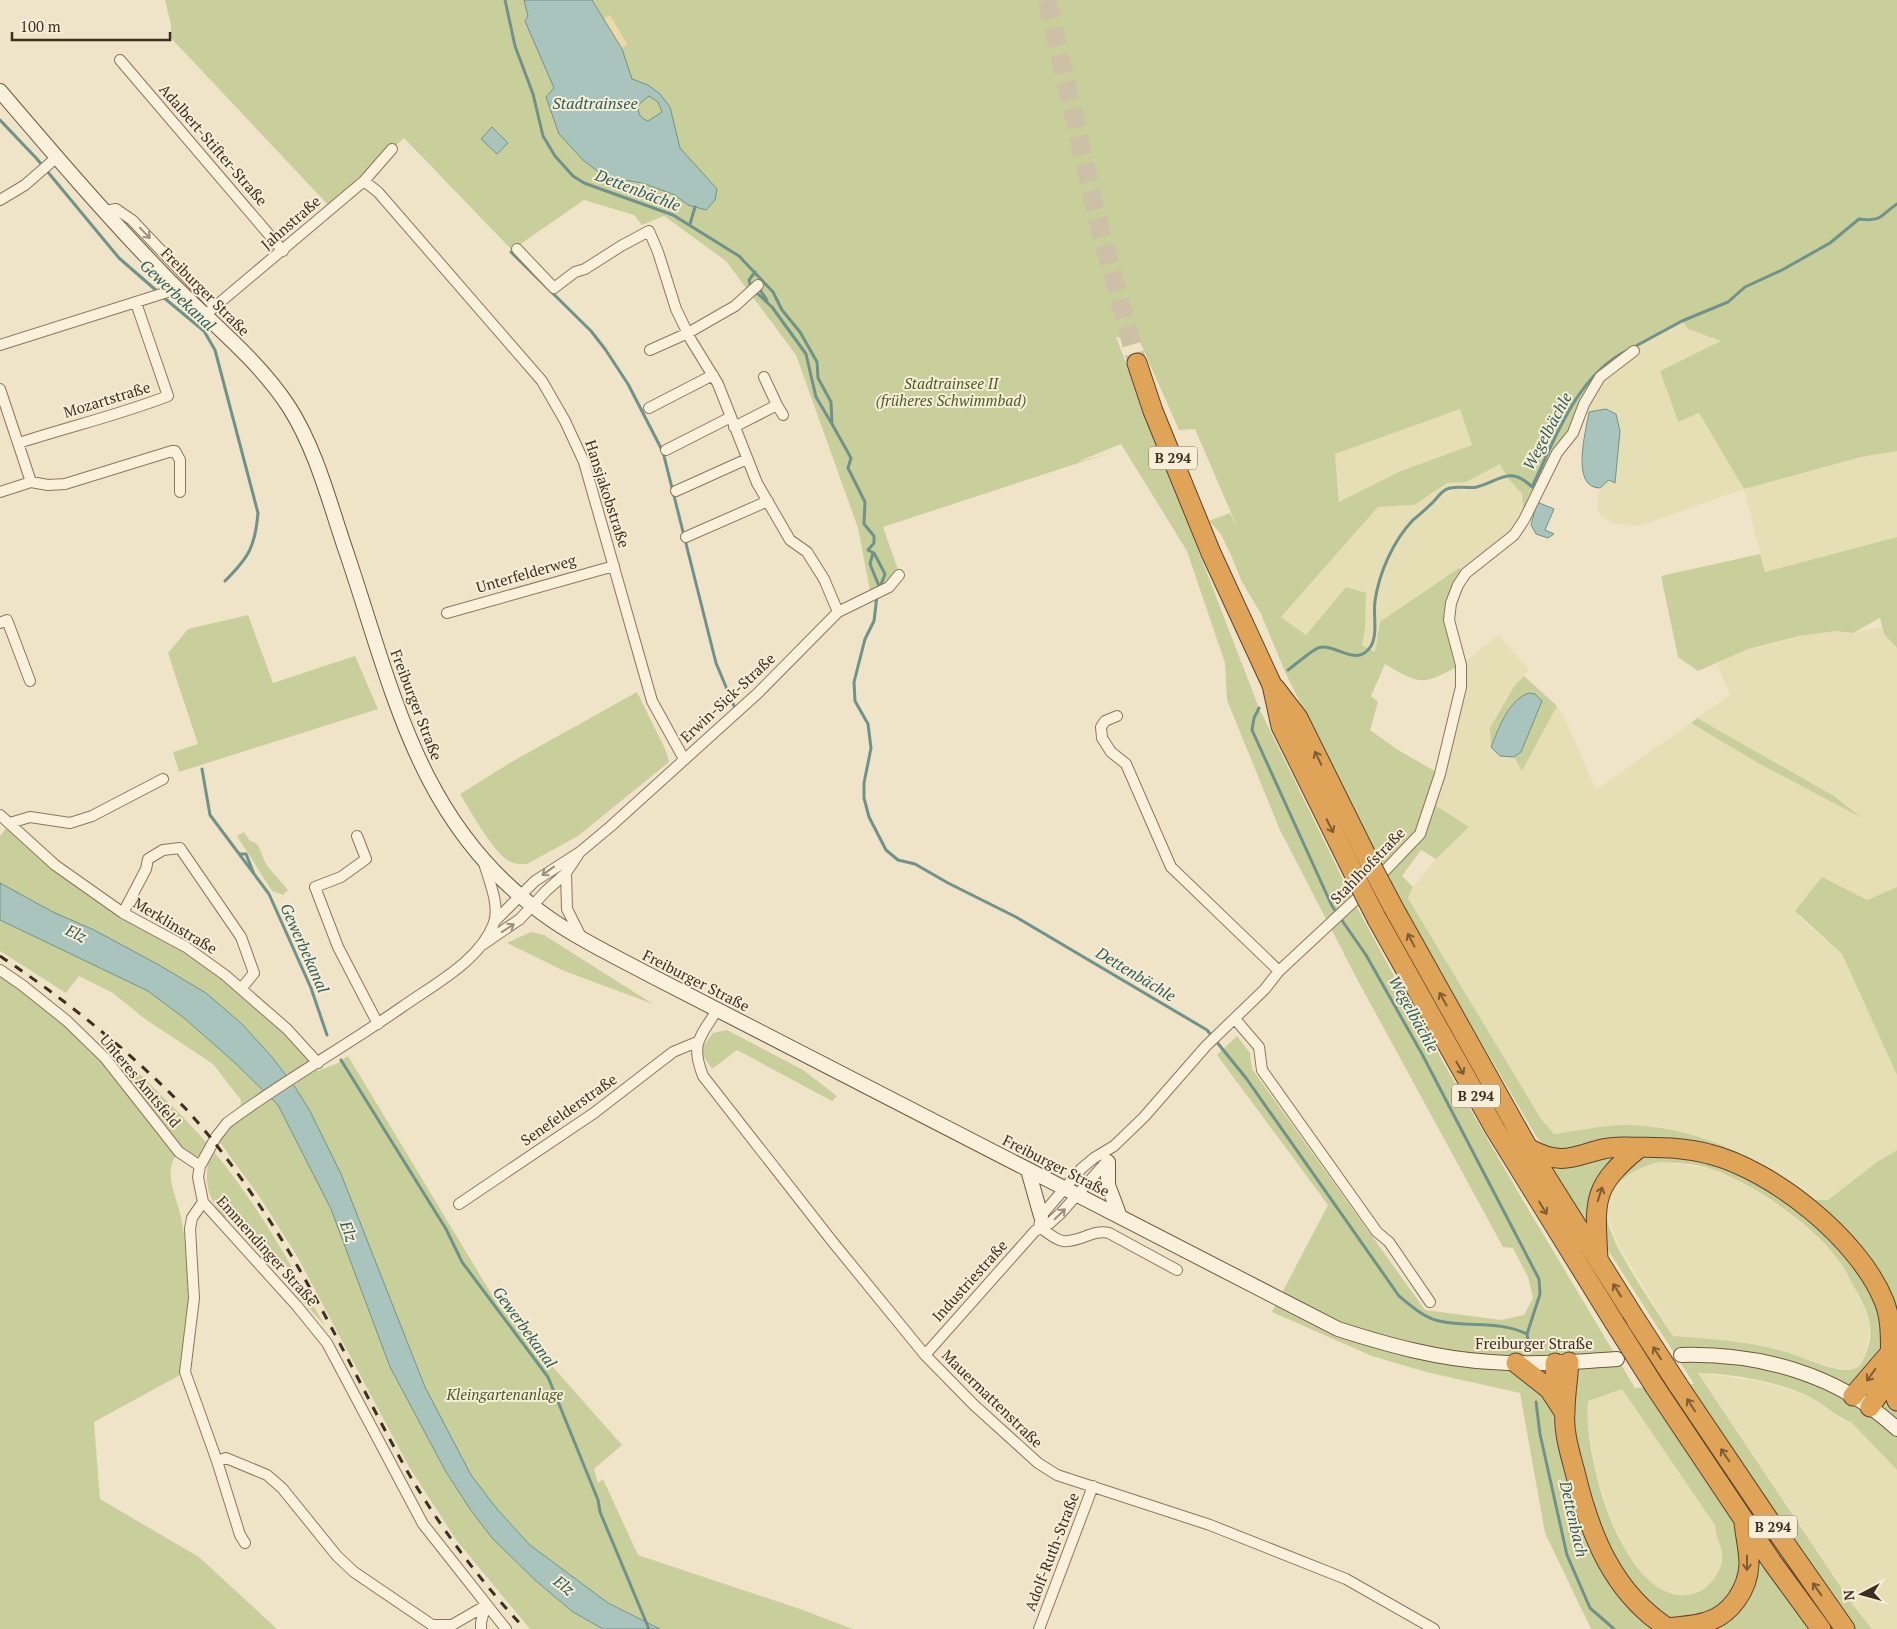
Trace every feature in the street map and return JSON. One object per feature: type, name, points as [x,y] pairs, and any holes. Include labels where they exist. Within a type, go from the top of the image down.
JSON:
[{"type":"highway","name":"B 294","points":[[1137,362],[1153,410],[1211,553],[1272,685],[1281,726],[1377,919],[1495,1129],[1614,1322],[1743,1518],[1821,1629]]},
{"type":"highway","name":"B 294","points":[[1272,685],[1298,718],[1373,868],[1528,1148],[1678,1385],[1767,1518],[1845,1629]]},
{"type":"highway","points":[[1528,1148],[1542,1156],[1557,1160],[1624,1146],[1639,1148],[1664,1146],[1724,1158],[1790,1194],[1843,1239],[1863,1265],[1884,1302],[1890,1323],[1889,1354],[1891,1376],[1897,1401]]},
{"type":"highway","points":[[1598,1260],[1596,1213],[1602,1188],[1617,1167],[1639,1148]]},
{"type":"highway","points":[[1853,1396],[1889,1354]]},
{"type":"highway","points":[[1562,1362],[1560,1406],[1578,1486],[1600,1551],[1629,1594],[1646,1612],[1669,1629],[1712,1620],[1725,1612],[1739,1595],[1744,1585],[1749,1563],[1743,1518]]},
{"type":"highway","points":[[1516,1363],[1549,1389],[1560,1406]]},
{"type":"highway","points":[[1870,1407],[1891,1376]]},
{"type":"street","name":"Adalbert-Stifter-Straße","points":[[120,60],[283,251]]},
{"type":"street","name":"Freiburger Straße","points":[[0,91],[53,160],[105,212],[172,291],[210,311]]},
{"type":"street","name":"Jahnstraße","points":[[210,311],[364,181],[392,149]]},
{"type":"street","points":[[0,200],[26,185],[53,160]]},
{"type":"street","name":"Hansjakobstraße","points":[[364,181],[378,192],[542,381],[565,422],[584,462],[652,701],[684,759]]},
{"type":"street","name":"Freiburger Straße","points":[[105,212],[116,209],[132,220],[280,394],[296,419],[318,470],[390,687],[414,751],[451,820],[483,860],[519,896],[532,906],[581,938],[717,1010],[1338,1329],[1413,1351],[1470,1360],[1516,1363],[1617,1359]]},
{"type":"street","points":[[517,249],[554,288],[575,272],[585,269],[621,246],[649,232],[658,252],[676,309],[713,376],[747,459],[790,540],[807,552],[824,579],[838,612]]},
{"type":"street","points":[[650,350],[735,306],[758,284]]},
{"type":"street","points":[[0,345],[172,291]]},
{"type":"street","name":"Mozartstraße","points":[[19,443],[96,418],[133,410],[168,396],[136,303]]},
{"type":"street","name":"Stahlhofstraße","points":[[1077,1195],[1109,1155],[1206,1046],[1265,989],[1279,971],[1334,922],[1420,834],[1440,774],[1461,686],[1461,665],[1449,620],[1451,603],[1458,585],[1466,573],[1514,535],[1524,520],[1557,453],[1573,434],[1584,404],[1600,377],[1634,351]]},
{"type":"street","points":[[649,408],[713,376]]},
{"type":"street","points":[[764,377],[783,415]]},
{"type":"street","points":[[0,389],[31,482]]},
{"type":"street","points":[[666,450],[777,405]]},
{"type":"street","points":[[0,492],[31,482],[48,485],[65,484],[160,453],[175,451],[180,460],[180,492]]},
{"type":"street","points":[[676,491],[747,459]]},
{"type":"street","points":[[686,537],[768,501]]},
{"type":"street","name":"Unterfelderweg","points":[[447,613],[614,566]]},
{"type":"street","name":"Erwin-Sick-Straße","points":[[519,896],[553,867],[580,852],[756,694],[838,612],[889,587],[900,575]]},
{"type":"street","points":[[0,623],[7,620],[30,680]]},
{"type":"street","points":[[1117,716],[1105,721],[1101,727],[1102,738],[1111,752],[1126,764],[1171,867],[1279,971]]},
{"type":"street","points":[[10,823],[30,817],[70,823],[92,816],[164,779]]},
{"type":"street","name":"Merklinstraße","points":[[0,814],[55,865],[124,913],[186,947],[241,989],[287,1029],[318,1063]]},
{"type":"street","points":[[357,836],[366,859],[341,877],[315,887],[338,947],[378,1024]]},
{"type":"street","points":[[124,913],[146,869],[148,859],[163,850],[180,848],[241,937],[254,972],[241,989]]},
{"type":"street","name":"Erwin-Sick-Straße","points":[[532,906],[566,873],[580,852]]},
{"type":"street","points":[[483,860],[494,900],[494,922]]},
{"type":"street","points":[[566,873],[567,909],[581,938]]},
{"type":"street","points":[[200,1166],[216,1137],[227,1123],[378,1024],[469,958],[480,946],[494,922],[519,896]]},
{"type":"street","points":[[480,946],[520,919],[532,906]]},
{"type":"street","name":"Unteres Amtsfeld","points":[[0,970],[22,985],[67,1022],[105,1058],[179,1152],[200,1166]]},
{"type":"street","points":[[697,1042],[717,1010]]},
{"type":"street","points":[[1235,1019],[1258,1048],[1262,1070],[1377,1232],[1389,1242],[1430,1302]]},
{"type":"street","name":"Senefelderstraße","points":[[458,1204],[594,1112],[673,1052],[697,1042]]},
{"type":"street","name":"Mauermattenstraße","points":[[697,1042],[696,1054],[703,1076],[925,1355],[974,1405],[1038,1463],[1057,1475],[1210,1525],[1346,1579],[1428,1627]]},
{"type":"street","points":[[1109,1155],[1108,1185],[1120,1217]]},
{"type":"street","name":"Stahlhofstraße","points":[[1064,1188],[1094,1158],[1109,1155]]},
{"type":"street","name":"Emmendinger Straße","points":[[200,1166],[198,1177],[203,1202],[297,1306],[327,1344],[423,1524],[485,1606],[506,1629]]},
{"type":"street","points":[[1028,1170],[1040,1222],[1062,1241],[1074,1240],[1100,1231],[1109,1233],[1177,1270]]},
{"type":"street","name":"Industriestraße","points":[[925,1355],[1040,1222],[1064,1188]]},
{"type":"street","name":"Industriestraße","points":[[1040,1222],[1050,1223],[1077,1195]]},
{"type":"street","points":[[203,1202],[192,1218],[190,1229],[194,1298],[185,1372],[218,1461],[240,1535],[245,1543]]},
{"type":"street","points":[[1681,1355],[1729,1355],[1765,1360],[1817,1378],[1853,1396],[1897,1429]]},
{"type":"street","points":[[218,1461],[226,1458],[267,1475],[282,1488],[337,1556],[354,1572],[432,1625],[452,1625],[485,1606]]},
{"type":"street","name":"Adolf-Ruth-Straße","points":[[1039,1629],[1093,1486]]},
{"type":"street","points":[[481,1629],[480,1623],[485,1606]]},
{"type":"shaded area","points":[[1682,321],[1688,329],[1722,341],[1660,371],[1677,421],[1699,413],[1744,489],[1642,525],[1614,524],[1602,517],[1597,508],[1600,488],[1609,480],[1615,483],[1620,431],[1616,414],[1606,409],[1589,412],[1584,404],[1592,390],[1636,346]]},
{"type":"shaded area","points":[[1460,408],[1472,445],[1401,471],[1340,503],[1335,454]]},
{"type":"shaded area","points":[[1897,451],[1897,537],[1765,572],[1744,489],[1861,457]]},
{"type":"shaded area","points":[[1500,464],[1507,477],[1522,494],[1524,520],[1376,652],[1362,645],[1365,630],[1346,587],[1306,635],[1281,617],[1378,507],[1414,505],[1447,483],[1456,482]]},
{"type":"shaded area","points":[[1881,627],[1884,634],[1897,648],[1897,887],[1867,900],[1822,877],[1799,917],[1842,954],[1897,1075],[1897,1150],[1877,1162],[1828,1200],[1809,1200],[1793,1185],[1751,1159],[1704,1139],[1686,1134],[1608,1126],[1554,1134],[1541,1119],[1408,898],[1413,887],[1436,859],[1468,828],[1430,802],[1440,774],[1461,665],[1498,635],[1529,670],[1515,685],[1500,756],[1514,757],[1522,770],[1557,706],[1567,723],[1596,790],[1691,723],[1758,763],[1859,816],[1834,796],[1697,718],[1730,695],[1717,664],[1719,662],[1748,649],[1799,636],[1836,631],[1853,633]]},
{"type":"shaded area","points":[[1659,1162],[1708,1168],[1733,1178],[1783,1207],[1815,1234],[1838,1258],[1868,1312],[1870,1327],[1865,1357],[1856,1369],[1848,1370],[1830,1367],[1778,1349],[1739,1341],[1673,1336],[1620,1248],[1607,1217],[1610,1195],[1620,1180],[1641,1166]]},
{"type":"shaded area","points":[[1698,1372],[1762,1382],[1805,1395],[1827,1405],[1841,1419],[1851,1422],[1897,1470],[1897,1629],[1872,1629],[1850,1601]]},
{"type":"shaded area","points":[[1622,1389],[1716,1525],[1722,1548],[1722,1560],[1718,1573],[1708,1586],[1696,1593],[1685,1595],[1666,1592],[1646,1580],[1628,1556],[1609,1514],[1595,1469],[1586,1413],[1588,1401]]},
{"type":"green space","name":"Stadtrainsee II (früheres Schwimmbad)","points":[[165,0],[1897,0],[1897,451],[1861,457],[1744,489],[1699,413],[1678,422],[1660,371],[1721,341],[1688,329],[1682,321],[1636,346],[1634,351],[1606,371],[1524,520],[1522,494],[1507,477],[1500,464],[1466,482],[1447,483],[1414,505],[1378,507],[1281,617],[1306,635],[1346,587],[1366,593],[1365,630],[1362,645],[1375,652],[1380,622],[1459,568],[1466,573],[1451,603],[1461,665],[1438,676],[1423,680],[1408,677],[1385,664],[1371,696],[1378,702],[1370,730],[1398,750],[1440,774],[1430,802],[1469,827],[1436,859],[1421,850],[1402,876],[1413,887],[1408,898],[1541,1119],[1554,1134],[1617,1125],[1676,1131],[1725,1146],[1748,1157],[1790,1184],[1809,1200],[1828,1200],[1877,1162],[1897,1150],[1897,1470],[1851,1422],[1808,1396],[1783,1386],[1754,1379],[1698,1373],[1850,1601],[1872,1629],[1591,1629],[1545,1533],[1520,1393],[1426,1372],[1372,1356],[1272,1312],[1328,1205],[1217,1055],[1237,1036],[1250,1053],[1252,1069],[1425,1310],[1501,1320],[1524,1315],[1533,1298],[1528,1277],[1513,1248],[1503,1247],[1357,979],[1279,828],[1227,700],[1225,663],[1187,551],[1121,444],[1077,462],[1106,454],[883,527],[902,581],[871,596],[858,528],[796,355],[726,261],[664,216],[642,225],[634,215],[584,200],[512,250],[404,138],[331,208],[171,38],[171,25]],"holes":[[[1116,337],[1140,342],[1179,430],[1195,429],[1238,529],[1230,513],[1209,521],[1220,533],[1242,582],[1261,614],[1286,674],[1401,905],[1542,1144],[1550,1168],[1560,1187],[1582,1218],[1604,1244],[1694,1384],[1635,1388],[1521,1197],[1405,996],[1354,902],[1259,708]],[[1460,409],[1472,445],[1401,471],[1339,502],[1335,454]],[[1659,1162],[1690,1164],[1725,1174],[1760,1193],[1812,1231],[1840,1261],[1868,1314],[1869,1344],[1860,1365],[1854,1369],[1840,1369],[1763,1346],[1733,1341],[1673,1336],[1625,1261],[1610,1230],[1607,1218],[1606,1207],[1614,1188],[1630,1174]],[[1622,1389],[1715,1525],[1722,1552],[1722,1561],[1715,1577],[1698,1592],[1693,1594],[1668,1592],[1646,1578],[1627,1553],[1612,1523],[1600,1489],[1592,1455],[1588,1425],[1588,1401]]]},
{"type":"green space","points":[[1897,537],[1897,648],[1884,634],[1880,618],[1853,633],[1836,631],[1799,636],[1748,649],[1698,671],[1678,657],[1661,576],[1760,554],[1765,572]]},
{"type":"green space","points":[[248,615],[273,683],[355,656],[378,709],[179,772],[173,752],[198,744],[168,653],[188,629]]},
{"type":"green space","points":[[1524,676],[1557,706],[1522,771],[1514,757],[1521,752],[1542,700],[1498,731],[1491,747],[1490,728],[1515,685]]},
{"type":"green space","points":[[637,692],[666,751],[669,762],[578,836],[527,864],[514,863],[507,860],[488,839],[460,794],[515,760]]},
{"type":"green space","points":[[1697,718],[1834,796],[1862,818],[1758,763],[1691,723]]},
{"type":"green space","name":"Kleingartenanlage","points":[[10,823],[55,865],[225,975],[318,1063],[317,1071],[336,1064],[348,1056],[498,1305],[622,1445],[594,1469],[598,1483],[603,1479],[638,1555],[800,1609],[853,1629],[660,1629],[608,1603],[530,1545],[497,1509],[471,1475],[425,1387],[341,1174],[310,1111],[295,1087],[272,1057],[242,1024],[206,993],[94,930],[53,912],[0,883],[0,836]]},
{"type":"green space","points":[[244,832],[250,841],[258,846],[267,866],[288,890],[283,895],[272,891],[237,836]]},
{"type":"green space","points":[[1822,877],[1867,900],[1897,887],[1897,1075],[1842,954],[1795,911]]},
{"type":"green space","points":[[0,920],[148,991],[184,1018],[234,1062],[278,1105],[331,1209],[390,1367],[446,1472],[492,1538],[535,1580],[573,1612],[603,1629],[530,1629],[457,1541],[409,1467],[297,1256],[259,1196],[216,1137],[240,1113],[241,1100],[213,1064],[145,1019],[113,993],[79,976],[66,993],[0,951]]},
{"type":"green space","points":[[531,932],[544,935],[653,1004],[562,970],[507,943]]},
{"type":"green space","points":[[0,970],[105,1058],[179,1152],[171,1168],[171,1177],[182,1222],[190,1296],[189,1323],[180,1375],[94,1422],[100,1499],[199,1557],[277,1629],[0,1629]]},
{"type":"green space","points":[[727,1030],[803,1070],[837,1096],[832,1101],[737,1050],[712,1069],[702,1054],[704,1045],[713,1033]]},
{"type":"green space","points":[[112,1047],[175,1109],[211,1148],[258,1212],[300,1281],[234,1210],[225,1218],[219,1211],[209,1192],[207,1178],[208,1161],[184,1151],[108,1053]]},
{"type":"green space","points":[[300,1281],[312,1303],[325,1326],[302,1300]]},
{"type":"sand","points":[[610,15],[627,44],[619,50],[599,21]]},
{"type":"water","name":"Stadtrainsee","points":[[524,0],[592,0],[622,49],[632,79],[648,85],[660,94],[670,107],[680,148],[717,189],[715,200],[706,210],[688,205],[675,195],[642,183],[605,177],[583,160],[559,134],[546,97],[554,88],[525,21],[528,16]],"holes":[[[649,96],[658,102],[662,112],[648,121],[641,117],[638,105]]]},
{"type":"water","points":[[492,127],[508,143],[497,154],[481,139]]},
{"type":"water","points":[[1606,409],[1616,414],[1620,431],[1615,483],[1609,480],[1600,488],[1591,486],[1585,479],[1582,457],[1589,412]]},
{"type":"water","points":[[1537,502],[1554,509],[1545,530],[1554,534],[1548,538],[1536,534],[1531,525]]},
{"type":"water","points":[[1529,693],[1535,694],[1542,701],[1521,752],[1514,757],[1500,756],[1491,747],[1501,723],[1515,702]]},
{"type":"water","name":"Elz","points":[[0,883],[53,912],[94,930],[206,993],[242,1024],[272,1057],[295,1087],[310,1111],[341,1174],[425,1387],[471,1475],[497,1509],[530,1545],[608,1603],[660,1629],[603,1629],[573,1612],[535,1580],[492,1538],[446,1472],[390,1367],[331,1209],[278,1105],[234,1062],[184,1018],[148,991],[0,920]]},
{"type":"waterway","name":"Dettenbächle","points":[[505,0],[515,46],[533,94],[543,136],[555,156],[573,176],[584,183],[673,215],[739,256],[773,292],[782,310],[800,332],[817,362],[818,378],[831,402],[832,424],[851,458],[848,468],[865,502],[864,524],[874,536],[874,543],[868,550],[874,553],[885,574],[879,590]]},
{"type":"waterway","name":"Gewerbekanal","points":[[0,120],[37,159],[119,258],[158,292]]},
{"type":"waterway","name":"Wegelbächle","points":[[1634,347],[1682,321],[1728,302],[1745,287],[1782,270],[1830,243],[1859,219],[1867,220],[1881,217],[1897,204]]},
{"type":"waterway","points":[[690,224],[695,207]]},
{"type":"waterway","points":[[511,252],[591,331],[605,349],[628,384],[663,452],[716,663],[734,706]]},
{"type":"waterway","points":[[750,284],[749,280],[755,272]]},
{"type":"waterway","points":[[760,290],[767,300]]},
{"type":"waterway","name":"Dettenbächle","points":[[757,293],[772,307],[806,354],[816,397],[832,424]]},
{"type":"waterway","name":"Gewerbekanal","points":[[163,297],[204,331],[215,350],[258,513],[253,543],[240,565],[225,581]]},
{"type":"waterway","name":"Wegelbächle","points":[[1288,670],[1318,648],[1331,648],[1353,655],[1365,652],[1373,641],[1375,601],[1380,579],[1393,547],[1406,528],[1445,490],[1450,488],[1477,487],[1505,476],[1517,477],[1532,487],[1559,430],[1580,393],[1593,376],[1626,351]]},
{"type":"waterway","name":"Dettenbächle","points":[[873,553],[870,564],[879,586]]},
{"type":"waterway","name":"Dettenbächle","points":[[877,596],[874,621],[865,639],[854,682],[855,701],[868,724],[871,748],[864,783],[864,798],[869,817],[886,850],[898,860],[915,864],[1016,917],[1207,1030],[1246,1078],[1399,1296],[1422,1314],[1439,1321],[1505,1327],[1527,1334]]},
{"type":"waterway","name":"Wegelbächle","points":[[1259,708],[1254,718],[1252,730],[1332,906],[1366,955],[1422,1054],[1539,1279],[1540,1294],[1527,1334]]},
{"type":"waterway","name":"Gewerbekanal","points":[[202,769],[210,815],[269,894],[311,988],[327,1035]]},
{"type":"waterway","name":"Gewerbekanal","points":[[240,854],[246,854],[254,874]]},
{"type":"waterway","name":"Gewerbekanal","points":[[341,1060],[446,1229],[462,1262],[548,1377],[598,1500],[600,1512],[649,1629]]},
{"type":"waterway","name":"Dettenbach","points":[[1527,1334],[1530,1352]]},
{"type":"waterway","name":"Dettenbach","points":[[1536,1402],[1540,1434],[1567,1555],[1590,1608],[1614,1629]]},
{"type":"tunnel","points":[[1047,0],[1098,221],[1137,363]]},
{"type":"railway","points":[[0,956],[49,990],[119,1046],[184,1107],[218,1147],[249,1189],[287,1248],[406,1469],[432,1511],[492,1592],[525,1629]]}]
